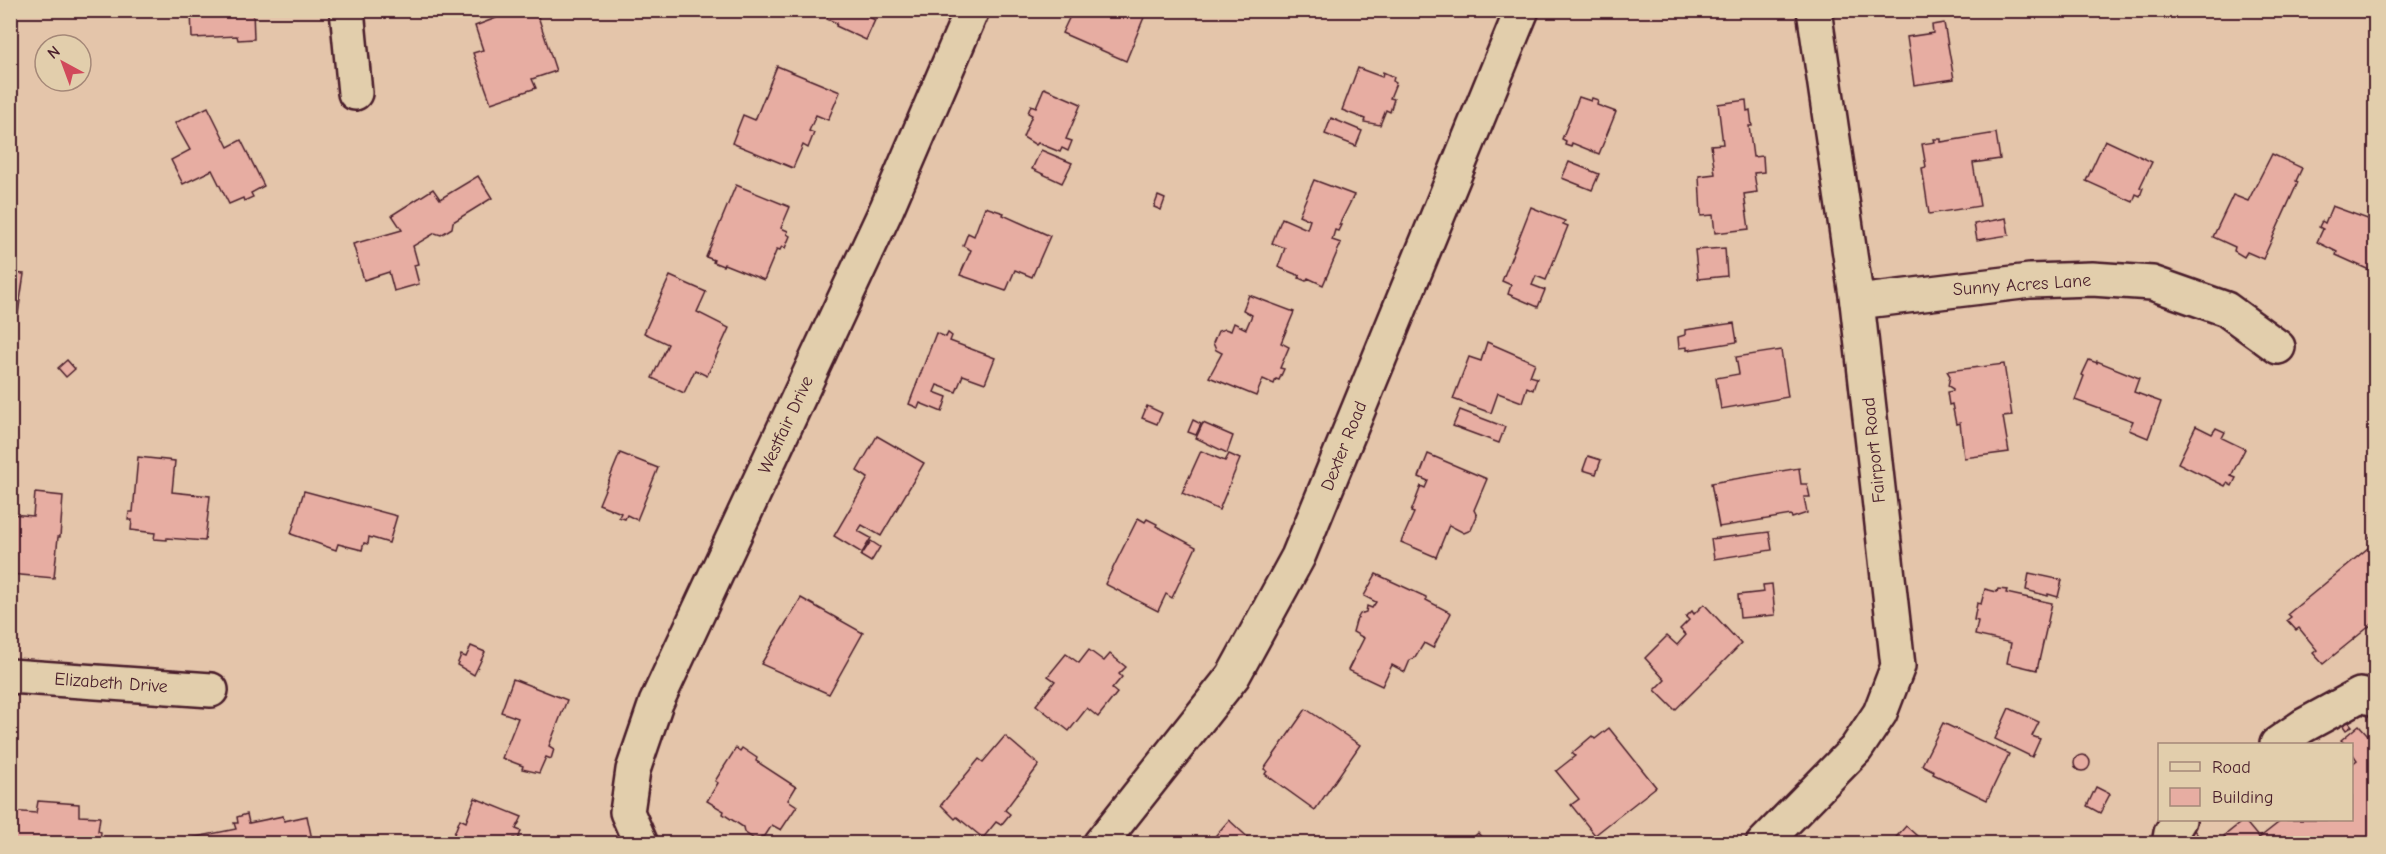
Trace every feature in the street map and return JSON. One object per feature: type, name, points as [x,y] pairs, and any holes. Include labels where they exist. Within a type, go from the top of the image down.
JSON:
[{"type":"street","points":[[347,10],[355,93]]},
{"type":"street","name":"Westfair Drive","points":[[640,843],[627,812],[633,770],[656,703],[887,208],[972,10]]},
{"type":"street","name":"Dexter Road","points":[[1100,843],[1233,676],[1298,557],[1522,10]]},
{"type":"street","name":"Fairport Road","points":[[1763,843],[1856,749],[1880,713],[1898,666],[1857,302],[1814,10]]},
{"type":"street","name":"Sunny Acres Lane","points":[[1857,302],[2030,281],[2092,279],[2151,283],[2226,309],[2278,347]]},
{"type":"street","name":"Elizabeth Drive","points":[[10,676],[211,690]]},
{"type":"street","points":[[2278,743],[2303,726],[2360,695],[2376,699]]},
{"type":"street","points":[[2169,843],[2171,833],[2178,821]]},
{"type":"building","points":[[191,10],[253,10],[254,39],[238,40],[237,36],[192,38]]},
{"type":"building","points":[[492,10],[536,10],[556,71],[532,79],[536,88],[491,103],[473,53],[483,50],[475,26],[496,18]]},
{"type":"building","points":[[831,10],[855,10],[875,20],[866,40],[836,26],[837,23],[827,19]]},
{"type":"building","points":[[1073,10],[1147,10],[1126,61],[1062,33]]},
{"type":"building","points":[[1944,23],[1954,79],[1914,85],[1907,37],[1933,33],[1932,25]]},
{"type":"building","points":[[777,66],[840,92],[828,120],[816,115],[809,131],[814,133],[808,148],[803,145],[793,168],[732,143],[743,115],[755,120]]},
{"type":"building","points":[[1358,68],[1382,77],[1383,72],[1394,77],[1393,81],[1396,83],[1390,98],[1394,99],[1390,112],[1386,110],[1380,125],[1364,122],[1365,119],[1342,110]]},
{"type":"building","points":[[1044,88],[1081,104],[1066,139],[1072,141],[1068,151],[1062,148],[1060,152],[1038,143],[1036,145],[1023,137],[1032,115],[1028,113],[1031,105],[1036,107]]},
{"type":"building","points":[[1579,97],[1591,101],[1592,98],[1598,100],[1597,105],[1616,112],[1599,154],[1572,143],[1571,147],[1565,145],[1566,141],[1562,139]]},
{"type":"building","points":[[1746,100],[1752,126],[1749,126],[1753,157],[1763,156],[1764,172],[1754,173],[1757,192],[1744,194],[1749,229],[1715,233],[1713,215],[1701,216],[1699,176],[1715,174],[1711,145],[1723,144],[1718,104]]},
{"type":"building","points":[[208,107],[228,147],[241,140],[264,186],[251,193],[253,197],[244,201],[243,198],[229,204],[212,170],[183,184],[171,160],[190,150],[175,123]]},
{"type":"building","points":[[1331,118],[1362,131],[1356,146],[1325,134]]},
{"type":"building","points":[[1996,133],[2000,159],[1973,163],[1980,206],[1929,214],[1922,168],[1926,167],[1922,144],[1935,142],[1934,139],[1941,139],[1941,142]]},
{"type":"building","points":[[2105,140],[2152,162],[2140,187],[2143,188],[2140,196],[2136,194],[2133,202],[2086,181]]},
{"type":"building","points":[[1041,150],[1072,163],[1062,183],[1032,169]]},
{"type":"building","points":[[2272,154],[2302,168],[2296,181],[2298,182],[2263,259],[2247,252],[2244,257],[2234,251],[2235,247],[2213,237],[2233,195],[2248,201]]},
{"type":"building","points":[[1569,162],[1599,174],[1592,190],[1562,178]]},
{"type":"building","points":[[478,176],[492,198],[453,222],[452,228],[441,235],[435,233],[413,246],[418,264],[414,265],[419,284],[394,291],[389,272],[364,280],[353,244],[402,230],[392,215],[433,189],[440,199]]},
{"type":"building","points":[[1314,180],[1354,195],[1338,231],[1335,230],[1332,240],[1341,243],[1323,285],[1308,278],[1306,281],[1278,267],[1285,248],[1272,243],[1282,218],[1307,229],[1310,220],[1299,215]]},
{"type":"building","points":[[736,185],[790,207],[781,228],[788,231],[787,234],[790,236],[785,248],[782,246],[780,250],[777,249],[764,280],[724,264],[723,266],[706,257]]},
{"type":"building","points":[[1158,196],[1165,199],[1161,210],[1154,207]]},
{"type":"building","points":[[2332,206],[2376,222],[2376,273],[2336,255],[2337,252],[2317,242],[2323,229],[2319,227],[2322,221],[2325,223]]},
{"type":"building","points":[[985,207],[1004,213],[1003,215],[1050,236],[1032,277],[1015,270],[1006,291],[960,275],[971,250],[963,246],[968,233],[974,236]]},
{"type":"building","points":[[1531,207],[1565,221],[1563,224],[1568,226],[1546,280],[1536,276],[1532,285],[1545,290],[1538,307],[1508,294],[1511,285],[1502,281]]},
{"type":"building","points":[[2006,218],[2009,235],[1977,240],[1974,224]]},
{"type":"building","points":[[1725,248],[1727,276],[1698,279],[1695,250]]},
{"type":"building","points":[[10,273],[24,274],[18,314],[10,313]]},
{"type":"building","points":[[670,276],[706,292],[697,312],[729,328],[707,376],[695,370],[684,393],[652,378],[668,344],[644,333]]},
{"type":"building","points":[[1249,295],[1294,312],[1281,343],[1289,347],[1280,368],[1284,369],[1279,380],[1276,379],[1274,384],[1263,379],[1256,396],[1209,377],[1222,353],[1216,350],[1213,343],[1218,331],[1225,329],[1231,331],[1234,323],[1246,329],[1252,315],[1243,310]]},
{"type":"building","points":[[1734,323],[1737,342],[1687,350],[1687,347],[1679,348],[1678,337],[1685,335],[1685,330]]},
{"type":"building","points":[[936,333],[946,337],[948,333],[952,336],[950,341],[995,358],[985,383],[963,375],[956,392],[937,385],[934,392],[947,397],[942,412],[920,403],[918,408],[909,404]]},
{"type":"building","points":[[1487,342],[1535,363],[1530,376],[1537,378],[1533,390],[1527,387],[1522,402],[1498,393],[1491,413],[1453,399],[1469,357],[1481,361]]},
{"type":"building","points":[[1781,350],[1788,397],[1721,409],[1716,378],[1739,374],[1736,357]]},
{"type":"building","points":[[67,360],[75,369],[66,377],[58,368]]},
{"type":"building","points":[[2089,360],[2139,378],[2134,392],[2161,402],[2148,438],[2129,430],[2133,421],[2075,400]]},
{"type":"building","points":[[2004,364],[2012,416],[2003,417],[2009,452],[1964,458],[1960,423],[1956,424],[1952,404],[1949,405],[1947,392],[1953,389],[1948,386],[1950,376],[1947,371]]},
{"type":"building","points":[[1147,406],[1162,413],[1157,424],[1142,418]]},
{"type":"building","points":[[1460,410],[1505,427],[1499,443],[1453,426]]},
{"type":"building","points":[[1193,420],[1201,424],[1196,435],[1188,432]]},
{"type":"building","points":[[1203,423],[1233,436],[1227,453],[1196,438]]},
{"type":"building","points":[[2196,426],[2212,434],[2216,428],[2225,432],[2222,438],[2245,449],[2231,476],[2236,478],[2232,486],[2227,483],[2225,486],[2178,463]]},
{"type":"building","points":[[877,436],[924,463],[881,536],[862,525],[858,531],[871,538],[862,553],[834,536],[868,478],[857,471]]},
{"type":"building","points":[[1201,451],[1225,461],[1229,454],[1240,459],[1219,510],[1182,493]]},
{"type":"building","points":[[620,453],[658,468],[637,520],[627,515],[625,519],[619,517],[621,513],[599,504]]},
{"type":"building","points":[[1428,454],[1487,479],[1474,510],[1477,516],[1471,530],[1464,533],[1449,525],[1436,557],[1401,542],[1414,513],[1411,512],[1421,486],[1425,488],[1428,481],[1419,477]]},
{"type":"building","points":[[1588,456],[1601,460],[1596,474],[1583,470]]},
{"type":"building","points":[[138,457],[175,461],[172,492],[210,496],[205,541],[154,539],[155,533],[131,530],[132,520],[128,520],[129,512],[133,512]]},
{"type":"building","points":[[1799,468],[1801,484],[1807,484],[1810,497],[1804,497],[1807,513],[1792,518],[1791,515],[1719,527],[1711,483]]},
{"type":"building","points":[[304,491],[397,516],[389,543],[369,537],[368,544],[364,543],[362,550],[338,544],[336,550],[291,534]]},
{"type":"building","points":[[35,493],[63,496],[54,578],[10,574],[10,503],[13,503],[11,514],[33,516]]},
{"type":"building","points":[[1138,518],[1157,524],[1156,526],[1196,547],[1172,598],[1166,594],[1158,611],[1105,584]]},
{"type":"building","points":[[1769,532],[1772,550],[1714,559],[1711,539]]},
{"type":"building","points":[[2376,532],[2376,621],[2323,664],[2313,653],[2317,650],[2299,628],[2296,630],[2287,620],[2291,617],[2288,614],[2374,543],[2370,537]]},
{"type":"building","points":[[871,541],[880,547],[871,562],[861,556]]},
{"type":"building","points":[[2029,573],[2062,580],[2058,597],[2026,590]]},
{"type":"building","points":[[1376,574],[1426,597],[1426,600],[1451,613],[1433,648],[1424,643],[1415,658],[1410,660],[1405,672],[1392,665],[1382,686],[1348,670],[1364,638],[1353,632],[1356,621],[1360,614],[1366,612],[1367,606],[1372,608],[1376,602],[1364,596]]},
{"type":"building","points":[[1772,584],[1775,615],[1740,618],[1738,595],[1764,592],[1763,585]]},
{"type":"building","points":[[1985,589],[1997,592],[1998,589],[2007,590],[2006,593],[2052,603],[2037,670],[2007,663],[2011,643],[1975,635],[1978,621],[1974,620],[1977,603],[1981,604]]},
{"type":"building","points":[[801,598],[863,633],[829,694],[761,664]]},
{"type":"building","points":[[1704,604],[1741,644],[1675,710],[1655,690],[1665,680],[1645,658],[1667,636],[1677,645],[1686,635],[1680,629],[1689,620],[1686,617],[1692,611],[1694,614]]},
{"type":"building","points":[[471,646],[485,652],[474,675],[457,665],[461,655],[466,657]]},
{"type":"building","points":[[1089,650],[1104,661],[1110,654],[1126,667],[1119,674],[1122,677],[1112,689],[1117,693],[1098,717],[1087,708],[1069,731],[1036,705],[1055,681],[1048,676],[1066,654],[1079,663]]},
{"type":"building","points":[[513,679],[567,700],[549,746],[554,749],[551,759],[546,757],[539,773],[522,769],[523,766],[502,758],[518,718],[501,712]]},
{"type":"building","points":[[2009,708],[2039,722],[2032,736],[2040,739],[2032,757],[1995,739]]},
{"type":"building","points":[[1306,709],[1360,745],[1315,810],[1265,774],[1267,771],[1264,769]]},
{"type":"building","points":[[2347,720],[2352,726],[2346,730],[2341,723]]},
{"type":"building","points":[[1943,723],[2009,754],[1987,800],[1933,774],[1934,771],[1922,765]]},
{"type":"building","points":[[2359,725],[2376,744],[2376,844],[2230,844],[2224,836],[2243,821],[2259,838],[2281,821],[2353,821],[2353,763],[2357,760],[2353,754],[2353,743],[2344,743],[2341,740]]},
{"type":"building","points":[[1609,728],[1656,787],[1595,835],[1571,805],[1579,799],[1556,771],[1575,756],[1572,753],[1592,736],[1595,739]]},
{"type":"building","points":[[1005,736],[1039,765],[1005,810],[1010,814],[1001,825],[996,822],[983,838],[957,817],[955,819],[941,805],[979,759],[983,762]]},
{"type":"building","points":[[736,748],[740,751],[742,748],[757,758],[756,761],[796,787],[788,800],[797,806],[781,830],[772,825],[765,836],[754,839],[744,832],[743,827],[723,814],[724,811],[707,801],[718,783],[715,781]]},
{"type":"building","points":[[2079,755],[2085,755],[2090,763],[2088,769],[2079,771],[2074,766],[2074,760]]},
{"type":"building","points":[[2096,787],[2110,794],[2100,813],[2087,806]]},
{"type":"building","points":[[475,798],[522,817],[516,829],[521,831],[518,840],[514,838],[512,844],[450,844],[460,819],[466,822]]},
{"type":"building","points":[[38,801],[79,804],[79,816],[100,817],[98,831],[101,832],[100,840],[97,840],[97,844],[10,844],[10,811],[36,813]]},
{"type":"building","points":[[247,814],[249,823],[283,816],[284,821],[307,816],[313,844],[182,844],[181,840],[236,829],[234,823],[238,823],[237,817]]},
{"type":"building","points":[[1229,820],[1255,844],[1204,844],[1207,840],[1210,842]]},
{"type":"building","points":[[2189,824],[2205,844],[2189,844],[2180,832]]},
{"type":"building","points":[[1906,826],[1926,844],[1890,844]]},
{"type":"building","points":[[1478,833],[1487,844],[1467,844],[1467,843]]}]
